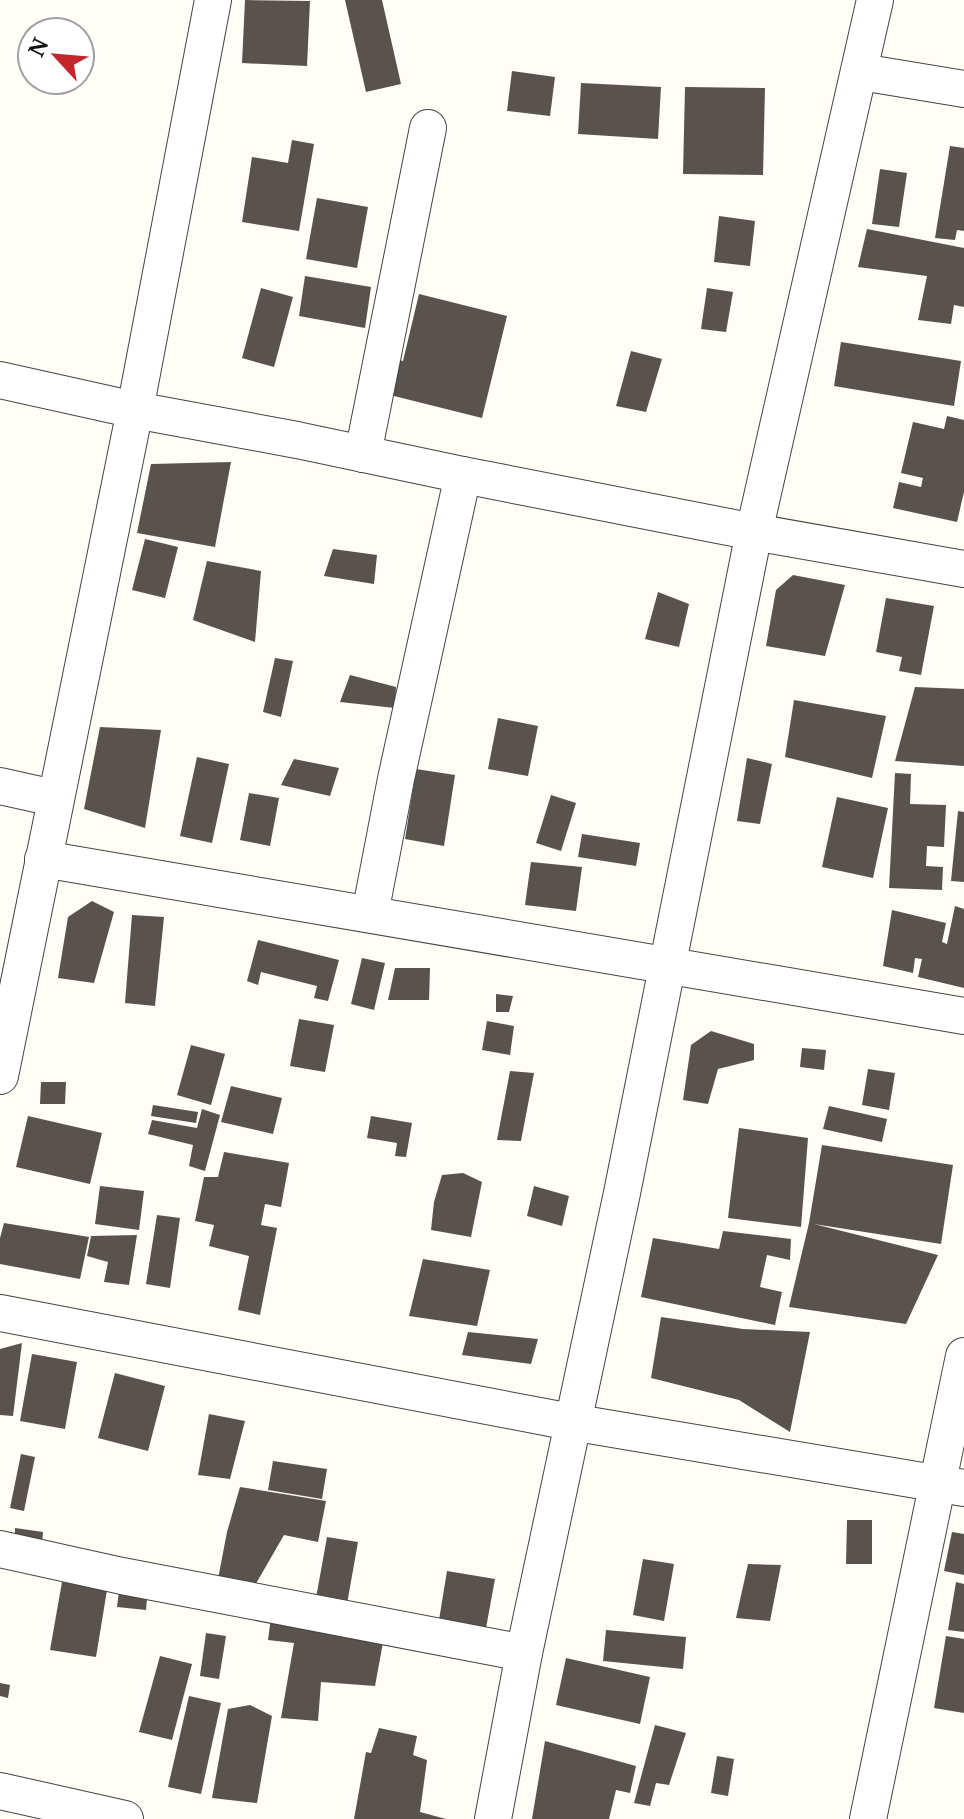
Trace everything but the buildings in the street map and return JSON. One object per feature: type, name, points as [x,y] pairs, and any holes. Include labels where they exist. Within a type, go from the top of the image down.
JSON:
[{"type":"street","points":[[2,1061],[135,410],[213,0]]},
{"type":"street","points":[[493,1819],[524,1653],[668,965],[754,532],[875,0]]},
{"type":"street","points":[[861,72],[964,89]]},
{"type":"street","points":[[363,454],[428,128]]},
{"type":"street","points":[[0,380],[463,475],[964,569]]},
{"type":"street","points":[[370,914],[396,779],[463,475]]},
{"type":"street","points":[[0,786],[54,798]]},
{"type":"street","points":[[43,859],[964,1016]]},
{"type":"street","points":[[0,1313],[571,1422],[951,1486]]},
{"type":"street","points":[[868,1819],[951,1486],[964,1356]]},
{"type":"street","points":[[0,1549],[137,1579],[524,1653]]},
{"type":"street","points":[[0,1791],[125,1819]]}]
